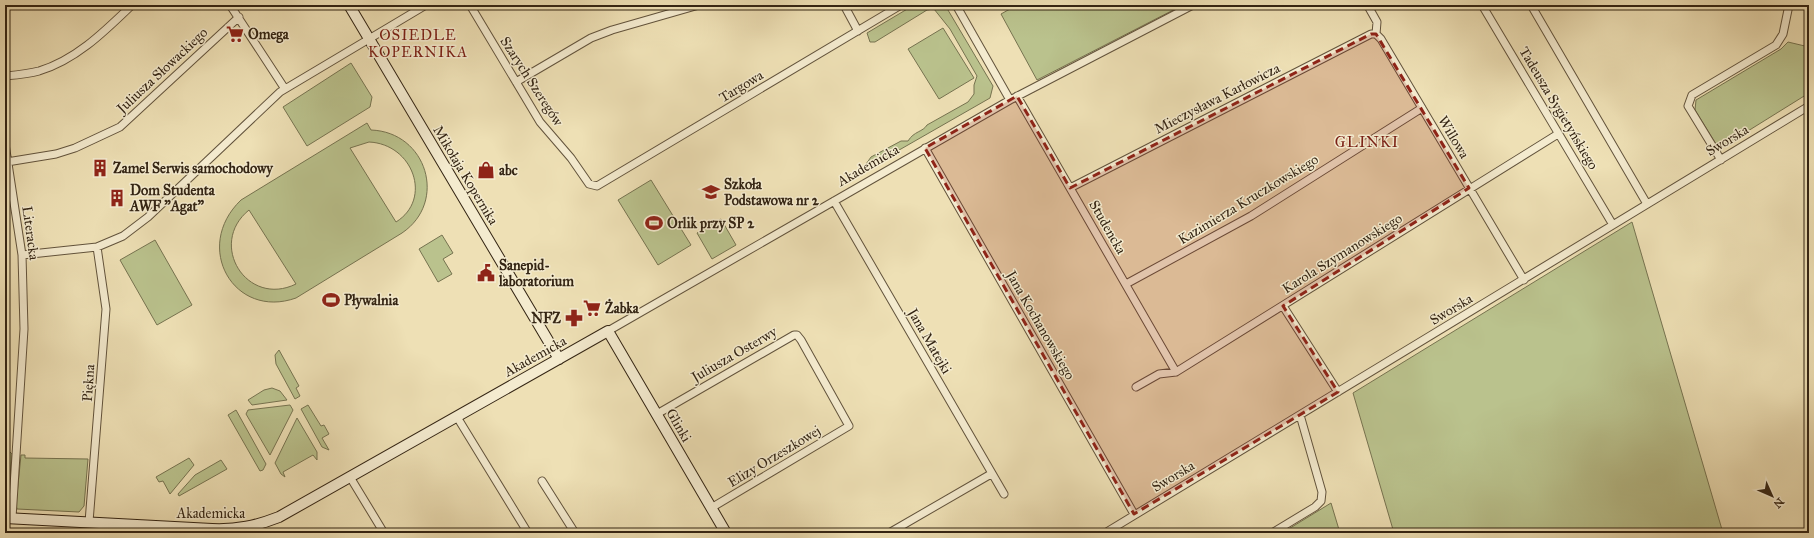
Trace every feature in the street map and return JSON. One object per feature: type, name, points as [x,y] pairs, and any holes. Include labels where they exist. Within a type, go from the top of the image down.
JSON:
[{"type":"street","points":[[5,76],[40,71],[77,53],[94,41],[132,5]]},
{"type":"street","points":[[230,5],[285,89]]},
{"type":"street","name":"Mikołaja Kopernika","points":[[349,5],[559,359]]},
{"type":"street","points":[[22,255],[97,247],[123,236],[148,217],[280,92],[426,5]]},
{"type":"street","name":"Szarych Szeregów","points":[[470,5],[540,122],[592,186]]},
{"type":"street","points":[[516,82],[591,38],[612,30],[699,5]]},
{"type":"street","points":[[844,5],[858,31]]},
{"type":"street","name":"Targowa","points":[[592,186],[597,186],[901,5]]},
{"type":"street","points":[[956,5],[1010,100]]},
{"type":"street","name":"Akademicka","points":[[9,518],[212,531],[244,528],[262,524],[279,517],[559,359],[1017,96],[1193,5]]},
{"type":"street","name":"Tadeusza Sygietyńskiego","points":[[1482,5],[1613,225]]},
{"type":"street","name":"Tadeusza Sygietyńskiego","points":[[1531,5],[1647,204]]},
{"type":"street","points":[[1721,160],[1688,106],[1692,95],[1776,45],[1783,34],[1789,5]]},
{"type":"street","name":"Willowa","points":[[1368,6],[1377,22],[1376,34],[1422,108],[1524,280]]},
{"type":"street","name":"Juliusza Słowackiego","points":[[7,162],[56,154],[75,148],[120,127],[238,17]]},
{"type":"street","name":"Mieczysława Karłowicza","points":[[1070,188],[1371,34],[1376,34]]},
{"type":"street","name":"Studencka","points":[[1017,96],[1176,372]]},
{"type":"street","name":"Sworska","points":[[1105,533],[1134,514],[1524,280],[1809,106]]},
{"type":"street","name":"Kazimierza Kruczkowskiego","points":[[1126,284],[1251,216],[1422,108]]},
{"type":"street","name":"Karola Szymanowskiego","points":[[1136,388],[1159,374],[1176,372],[1469,188],[1558,134]]},
{"type":"street","name":"Literacka","points":[[5,144],[22,255],[24,329],[9,518]]},
{"type":"street","name":"Jana Kochanowskiego","points":[[925,148],[1134,514]]},
{"type":"street","name":"Jana Matejki","points":[[834,201],[1004,494]]},
{"type":"street","name":"Piękna","points":[[90,522],[106,314],[97,247]]},
{"type":"street","points":[[1283,306],[1338,392]]},
{"type":"street","name":"Glinki","points":[[608,331],[726,533]]},
{"type":"street","name":"Juliusza Osterwy","points":[[657,414],[794,335],[797,335],[849,426]]},
{"type":"street","points":[[1272,533],[1315,507],[1321,501],[1322,492],[1300,415]]},
{"type":"street","points":[[456,417],[528,533]]},
{"type":"street","name":"Elizy Orzeszkowej","points":[[711,508],[849,426]]},
{"type":"street","points":[[889,533],[992,474]]},
{"type":"street","points":[[350,477],[384,533]]},
{"type":"street","points":[[542,480],[575,533]]},
{"type":"highlighted area","points":[[1371,34],[1376,34],[1469,188],[1283,306],[1338,392],[1134,514],[925,148],[1017,96],[1070,188]]},
{"type":"green space","points":[[914,5],[945,5],[993,86],[990,98],[866,169],[864,167],[871,157],[901,141],[908,141],[913,135],[927,125],[968,102],[974,94],[974,85],[977,76],[950,29],[934,9],[927,10],[875,42],[870,42],[867,33]]},
{"type":"green space","points":[[1017,5],[1183,5],[1037,80],[1001,14]]},
{"type":"green space","points":[[943,28],[974,78],[939,99],[908,49]]},
{"type":"green space","points":[[1788,42],[1809,47],[1809,93],[1719,149],[1695,110],[1696,100],[1781,49]]},
{"type":"green space","points":[[351,63],[372,97],[370,107],[307,146],[283,107]]},
{"type":"green space","points":[[367,123],[371,130],[390,134],[406,143],[418,155],[425,171],[427,187],[424,204],[416,220],[402,233],[296,298],[274,302],[254,299],[238,289],[227,275],[221,257],[220,238],[227,219],[241,200]],"holes":[[[369,142],[384,145],[397,152],[407,162],[413,174],[415,187],[414,200],[407,212],[396,222],[350,148]],[[249,210],[296,284],[278,289],[262,287],[249,280],[238,269],[232,255],[232,239],[237,224]]]},
{"type":"green space","name":"Orlik przy SP 2","points":[[651,180],[691,245],[658,265],[618,200]]},
{"type":"green space","points":[[721,219],[736,245],[712,259],[697,233]]},
{"type":"green space","points":[[1632,222],[1723,533],[1394,533],[1353,393]]},
{"type":"green space","points":[[442,235],[453,253],[443,259],[452,274],[438,282],[419,249]]},
{"type":"green space","points":[[155,240],[192,305],[157,325],[120,260]]},
{"type":"green space","points":[[279,350],[299,386],[296,388],[300,396],[295,399],[276,364],[275,355]]},
{"type":"green space","points":[[272,388],[280,391],[287,400],[252,405],[248,400],[264,390]]},
{"type":"green space","points":[[290,405],[293,410],[270,455],[246,414],[248,410]]},
{"type":"green space","points":[[308,405],[321,426],[324,425],[329,434],[322,438],[329,450],[322,447],[301,409]]},
{"type":"green space","points":[[236,410],[266,464],[263,470],[260,471],[228,415]]},
{"type":"green space","points":[[297,418],[317,452],[317,460],[313,455],[283,472],[285,477],[281,474],[275,463]]},
{"type":"green space","points":[[5,451],[9,451],[12,454],[7,509],[5,509]]},
{"type":"green space","points":[[21,455],[25,455],[25,458],[88,459],[84,506],[79,512],[17,509],[16,505]]},
{"type":"green space","points":[[189,458],[194,465],[170,494],[163,481],[159,482],[156,477]]},
{"type":"green space","points":[[221,460],[227,469],[179,496],[178,494],[195,475]]},
{"type":"green space","points":[[1331,503],[1340,533],[1282,533]]},
{"type":"green space","points":[[45,529],[124,533],[44,533]]},
{"type":"place","name":"Omega","points":[[235,34]]},
{"type":"place","name":"Zamel Serwis samochodowy","points":[[100,168]]},
{"type":"place","name":"abc","points":[[486,170]]},
{"type":"place","name":"Szkoła Podstawowa nr 2","points":[[711,192]]},
{"type":"place","name":"Dom Studenta AWF \"Agat\"","points":[[117,198]]},
{"type":"place","name":"Orlik przy SP 2","points":[[654,223]]},
{"type":"place","name":"Sanepid- laboratorium","points":[[486,273]]},
{"type":"place","name":"Pływalnia","points":[[331,300]]},
{"type":"place","name":"Żabka","points":[[592,308]]},
{"type":"place","name":"NFZ","points":[[574,318]]},
{"type":"district","name":"OSIEDLE KOPERNIKA","points":[[418,44]]},
{"type":"district","name":"GLINKI","points":[[1367,142]]}]
